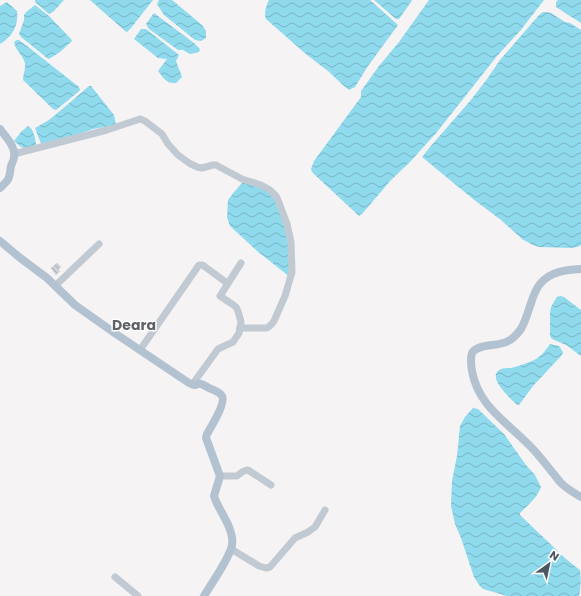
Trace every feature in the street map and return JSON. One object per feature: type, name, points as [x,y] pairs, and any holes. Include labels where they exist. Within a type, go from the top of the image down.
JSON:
[{"type":"main road","points":[[0,130],[10,142],[14,154],[10,178],[0,188]]},
{"type":"main road","points":[[0,241],[83,311],[192,384],[202,384],[222,396],[223,401],[221,407],[206,438],[220,476],[214,496],[229,526],[232,537],[232,545],[225,562],[204,596]]},
{"type":"main road","points":[[581,268],[565,270],[552,274],[545,279],[536,289],[524,322],[516,335],[509,341],[502,344],[477,348],[472,354],[471,365],[475,385],[483,400],[534,451],[561,483],[581,497]]},
{"type":"street","points":[[14,154],[107,130],[140,119],[162,134],[168,144],[178,155],[189,163],[202,168],[216,165],[242,179],[261,185],[270,190],[278,200],[287,224],[291,242],[292,272],[285,296],[272,324],[266,328],[240,328]]},
{"type":"street","points":[[55,286],[99,244]]},
{"type":"street","points":[[192,384],[218,349],[233,342],[239,333],[240,318],[236,307],[220,296],[241,263]]},
{"type":"street","points":[[140,350],[199,265],[204,266],[227,284]]},
{"type":"street","points":[[220,476],[237,476],[243,471],[248,470],[271,485]]},
{"type":"street","points":[[231,549],[259,566],[266,568],[270,567],[295,538],[315,527],[325,510]]},
{"type":"street","points":[[115,577],[138,596]]},
{"type":"water","points":[[35,0],[64,0],[54,11],[49,14],[35,2]]},
{"type":"water","points":[[90,0],[153,0],[127,32]]},
{"type":"water","points":[[159,0],[172,0],[202,25],[206,31],[206,38],[201,41],[195,40],[164,15],[157,4]]},
{"type":"water","points":[[269,0],[370,0],[398,25],[368,66],[355,87],[349,90],[266,19],[265,15]]},
{"type":"water","points":[[374,0],[412,0],[399,19],[396,19]]},
{"type":"water","points":[[429,0],[544,0],[520,31],[497,56],[437,132],[359,216],[315,175],[311,169],[314,161],[361,97],[361,91]]},
{"type":"water","points":[[558,0],[581,0],[581,23],[556,7],[556,2]]},
{"type":"water","points":[[7,2],[17,11],[17,21],[14,30],[8,38],[0,44],[0,6]]},
{"type":"water","points":[[35,5],[49,16],[72,41],[60,52],[49,59],[19,34],[24,20],[24,15]]},
{"type":"water","points":[[543,12],[551,13],[581,30],[581,245],[571,248],[539,247],[522,239],[501,220],[422,157],[470,101],[500,60]]},
{"type":"water","points":[[154,13],[194,43],[200,49],[199,52],[190,54],[183,50],[178,50],[149,29],[146,24]]},
{"type":"water","points":[[141,29],[146,29],[179,55],[176,61],[182,77],[176,83],[170,83],[167,81],[158,71],[167,59],[158,58],[134,39]]},
{"type":"water","points":[[17,40],[27,46],[79,87],[80,90],[56,110],[53,109],[23,80],[25,63],[15,45],[14,42]]},
{"type":"water","points":[[89,86],[91,86],[114,115],[116,125],[93,129],[41,144],[35,128],[49,120]]},
{"type":"water","points":[[28,126],[33,131],[36,146],[24,148],[14,141]]},
{"type":"water","points":[[243,182],[263,188],[272,193],[287,227],[290,277],[257,251],[230,226],[227,217],[228,200]]},
{"type":"water","points":[[557,297],[564,297],[581,310],[581,356],[566,345],[552,339],[550,336],[551,307]]},
{"type":"water","points":[[550,344],[559,346],[563,352],[562,355],[533,386],[519,405],[516,404],[504,392],[497,382],[497,372],[501,369],[511,368],[538,358]]},
{"type":"water","points":[[473,408],[478,409],[504,434],[535,475],[541,487],[535,498],[520,513],[520,515],[566,559],[580,570],[581,583],[579,596],[507,596],[483,589],[474,577],[455,524],[451,506],[452,481],[457,456],[460,426],[465,417]]},
{"type":"building","points":[[57,263],[61,267],[58,270],[60,271],[56,275],[51,268]]},
{"type":"district","name":"Deara","points":[[134,325]]}]
